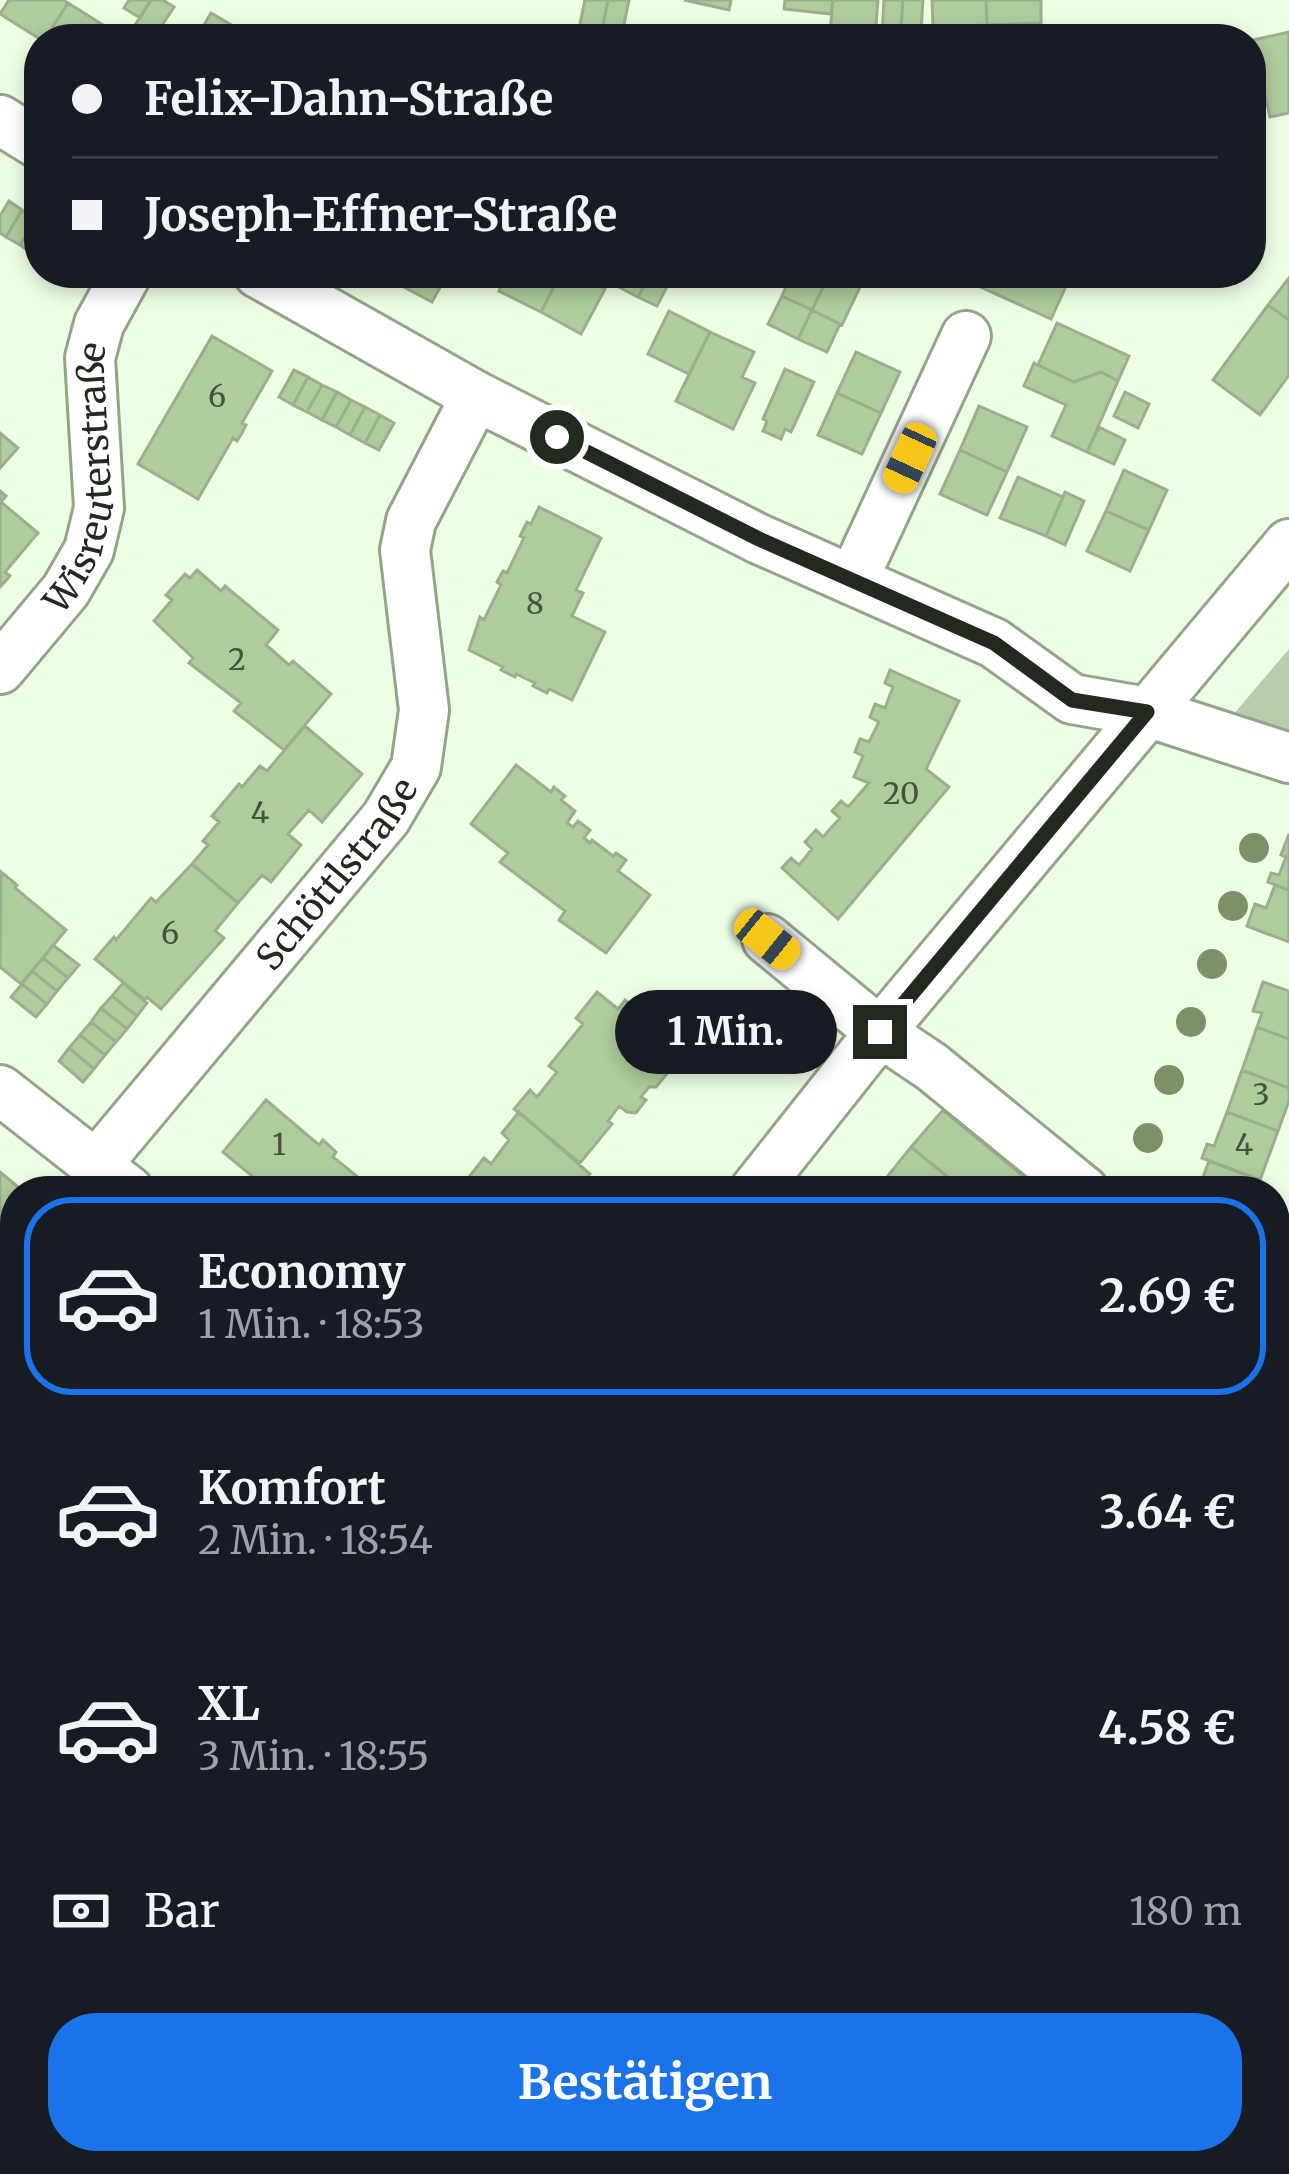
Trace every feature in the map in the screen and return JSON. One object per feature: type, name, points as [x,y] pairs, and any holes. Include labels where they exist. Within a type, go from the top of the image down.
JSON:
[{"type":"street","name":"Wisreuterstraße","points":[[0,669],[67,590],[89,550],[99,508],[90,358],[98,324],[118,288]]},
{"type":"street","points":[[285,288],[476,396],[759,539],[994,643],[1072,700],[1147,712],[1289,758]]},
{"type":"street","points":[[853,580],[966,336]]},
{"type":"street","name":"Schöttlstraße","points":[[115,1176],[386,818],[416,767],[424,710],[405,550],[411,521],[476,396]]},
{"type":"street","points":[[766,1176],[880,1032],[1289,544]]},
{"type":"street","points":[[767,939],[1066,1176]]},
{"type":"street","points":[[0,1090],[110,1176]]},
{"type":"green space","points":[[1289,649],[1289,747],[1226,723]]},
{"type":"building","points":[[9,0],[68,3],[55,24],[24,24],[24,29],[0,14]]},
{"type":"building","points":[[129,0],[151,0],[140,18],[124,8]]},
{"type":"building","points":[[151,0],[174,7],[163,24],[136,24]]},
{"type":"building","points":[[585,0],[608,0],[603,24],[580,24]]},
{"type":"building","points":[[608,0],[629,0],[624,24],[603,24]]},
{"type":"building","points":[[684,0],[731,0],[729,10]]},
{"type":"building","points":[[785,0],[833,0],[831,14],[784,9]]},
{"type":"building","points":[[833,0],[878,0],[876,24],[831,24]]},
{"type":"building","points":[[884,0],[903,0],[901,24],[883,24]]},
{"type":"building","points":[[903,0],[923,0],[921,24],[901,24]]},
{"type":"building","points":[[932,0],[986,0],[987,24],[933,24]]},
{"type":"building","points":[[986,0],[1041,0],[1041,23],[987,24]]},
{"type":"building","points":[[68,3],[101,24],[55,24]]},
{"type":"building","points":[[211,13],[230,24],[205,24]]},
{"type":"building","points":[[1289,32],[1289,113],[1270,117],[1266,99],[1266,37]]},
{"type":"building","points":[[9,201],[22,210],[6,237],[0,233],[0,216]]},
{"type":"building","points":[[22,210],[24,211],[20,245],[6,237]]},
{"type":"building","points":[[1289,278],[1289,320],[1268,305]]},
{"type":"building","points":[[406,288],[440,288],[432,302]]},
{"type":"building","points":[[500,288],[553,288],[541,312]]},
{"type":"building","points":[[553,288],[605,289],[581,334],[541,312]]},
{"type":"building","points":[[621,288],[643,288],[638,297]]},
{"type":"building","points":[[643,288],[666,288],[657,306],[638,297]]},
{"type":"building","points":[[785,288],[823,288],[812,310],[782,296]]},
{"type":"building","points":[[823,288],[860,288],[842,325],[812,310]]},
{"type":"building","points":[[985,288],[1065,288],[1051,319]]},
{"type":"building","points":[[782,296],[812,310],[798,339],[768,324]]},
{"type":"building","points":[[1268,305],[1289,320],[1289,375],[1260,415],[1213,380]]},
{"type":"building","points":[[812,310],[840,324],[827,352],[798,339]]},
{"type":"building","points":[[669,311],[710,332],[689,374],[648,354]]},
{"type":"building","points":[[1057,323],[1129,356],[1118,381],[1101,372],[1074,382],[1038,365]]},
{"type":"building","points":[[710,332],[754,352],[742,377],[755,383],[733,429],[676,401]]},
{"type":"building","points":[[212,336],[272,371],[242,423],[246,425],[242,433],[237,441],[233,438],[198,499],[138,464]]},
{"type":"building","points":[[856,352],[900,372],[881,413],[837,393]]},
{"type":"building","points":[[1034,363],[1074,382],[1101,372],[1118,381],[1087,452],[1052,436],[1066,405],[1024,386]]},
{"type":"building","points":[[785,369],[814,382],[791,432],[785,429],[781,439],[763,431],[767,421],[763,419]]},
{"type":"building","points":[[294,370],[308,377],[293,405],[279,397]]},
{"type":"building","points":[[308,377],[322,385],[307,412],[293,405]]},
{"type":"building","points":[[322,385],[337,392],[322,420],[307,412]]},
{"type":"building","points":[[337,392],[351,400],[336,427],[322,420]]},
{"type":"building","points":[[1125,392],[1149,404],[1138,428],[1114,416]]},
{"type":"building","points":[[837,393],[881,413],[862,454],[818,435]]},
{"type":"building","points":[[351,400],[365,407],[350,435],[336,427]]},
{"type":"building","points":[[979,406],[1027,427],[1007,472],[960,450]]},
{"type":"building","points":[[365,407],[380,415],[365,443],[350,435]]},
{"type":"building","points":[[380,415],[394,423],[379,450],[365,443]]},
{"type":"building","points":[[1099,427],[1125,440],[1114,464],[1087,452]]},
{"type":"building","points":[[0,433],[18,448],[0,468]]},
{"type":"building","points":[[960,450],[1007,472],[987,515],[940,494]]},
{"type":"building","points":[[1124,470],[1167,490],[1149,530],[1106,511]]},
{"type":"building","points":[[1018,477],[1063,497],[1046,536],[1000,518]]},
{"type":"building","points":[[0,491],[6,496],[1,502],[38,533],[5,572],[10,576],[0,587]]},
{"type":"building","points":[[1065,492],[1084,501],[1065,545],[1046,536]]},
{"type":"building","points":[[539,507],[601,538],[576,590],[583,593],[572,616],[605,632],[572,700],[549,689],[547,693],[469,650],[480,617],[484,620],[501,585],[497,582],[503,571],[507,573],[524,538],[520,536]]},
{"type":"building","points":[[1106,511],[1149,530],[1130,571],[1087,551]]},
{"type":"building","points":[[197,570],[221,591],[225,586],[278,630],[266,645],[331,694],[284,750],[234,711],[241,703],[189,663],[193,658],[154,621],[172,600],[166,595],[185,574],[190,578]]},
{"type":"building","points":[[890,670],[959,701],[926,769],[949,787],[838,919],[782,868],[791,858],[799,865],[812,849],[805,842],[816,830],[823,837],[840,818],[832,811],[841,801],[848,807],[869,783],[854,777],[863,756],[855,752],[860,739],[869,742],[879,722],[870,717],[875,704],[885,708],[893,687],[885,683]]},
{"type":"building","points":[[305,726],[362,774],[322,822],[309,810],[288,834],[301,845],[271,882],[262,875],[238,903],[192,864],[219,822],[212,816],[260,766],[267,771]]},
{"type":"building","points":[[516,765],[551,792],[554,787],[565,796],[561,800],[575,811],[567,823],[573,827],[578,821],[590,830],[584,838],[590,843],[626,860],[618,871],[650,895],[606,953],[559,920],[565,911],[500,862],[508,853],[471,824]]},
{"type":"building","points":[[1289,834],[1289,890],[1268,882],[1271,873],[1279,875]]},
{"type":"building","points":[[192,864],[238,903],[215,931],[224,938],[161,1009],[95,959],[151,898],[156,902]]},
{"type":"building","points":[[1,872],[66,930],[21,984],[0,967]]},
{"type":"building","points":[[1275,885],[1289,890],[1289,942],[1247,926],[1255,904],[1266,908]]},
{"type":"building","points":[[53,945],[79,965],[68,978],[43,958]]},
{"type":"building","points":[[43,958],[68,978],[57,991],[32,971]]},
{"type":"building","points":[[32,971],[57,991],[47,1004],[22,984]]},
{"type":"building","points":[[1263,982],[1289,991],[1289,1039],[1257,1027],[1262,1013],[1253,1011]]},
{"type":"building","points":[[123,983],[147,1003],[137,1016],[112,996]]},
{"type":"building","points":[[22,984],[47,1004],[36,1017],[11,997]]},
{"type":"building","points":[[597,992],[618,1009],[625,1000],[684,1053],[656,1087],[649,1087],[641,1097],[646,1100],[636,1113],[619,1106],[608,1121],[612,1124],[580,1163],[514,1109],[530,1090],[537,1097],[557,1072],[549,1066],[583,1024],[576,1018]]},
{"type":"building","points":[[112,996],[137,1016],[127,1029],[101,1008]]},
{"type":"building","points":[[101,1008],[127,1029],[116,1042],[91,1022]]},
{"type":"building","points":[[91,1022],[116,1042],[105,1055],[80,1035]]},
{"type":"building","points":[[1257,1027],[1289,1039],[1289,1088],[1242,1070]]},
{"type":"building","points":[[80,1035],[105,1055],[94,1069],[69,1048]]},
{"type":"building","points":[[69,1048],[94,1069],[83,1082],[59,1061]]},
{"type":"building","points":[[1242,1070],[1289,1088],[1278,1131],[1227,1112]]},
{"type":"building","points":[[266,1100],[319,1145],[323,1140],[336,1152],[333,1157],[356,1176],[252,1176],[223,1152]]},
{"type":"building","points":[[943,1110],[1023,1176],[947,1176],[911,1147]]},
{"type":"building","points":[[519,1112],[590,1174],[470,1176],[484,1158],[491,1164],[509,1140],[502,1133]]},
{"type":"building","points":[[1227,1112],[1278,1131],[1261,1176],[1202,1158],[1207,1144],[1214,1146]]},
{"type":"building","points":[[911,1147],[946,1176],[888,1176]]},
{"type":"building","points":[[1209,1161],[1249,1176],[1204,1176]]},
{"type":"route","points":[[557,437],[759,539],[994,643],[1072,700],[1147,712],[880,1032]]}]
